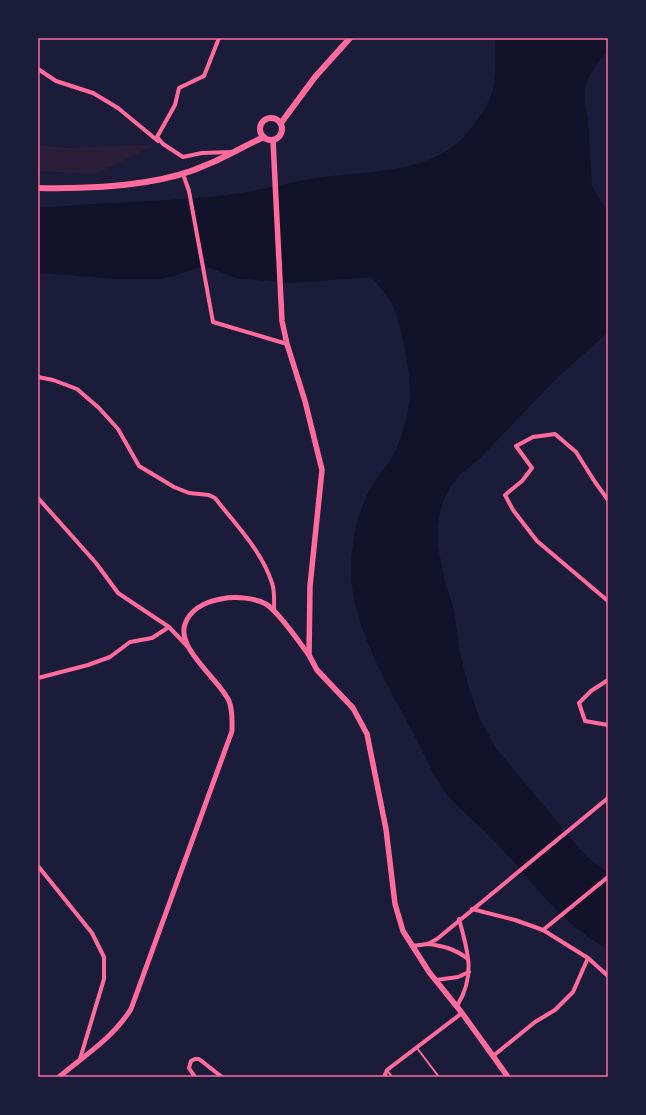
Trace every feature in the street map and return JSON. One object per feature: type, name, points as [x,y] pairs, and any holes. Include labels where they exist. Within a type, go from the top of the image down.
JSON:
[{"type":"highway","points":[[38,188],[115,186],[183,174],[206,166],[264,137],[273,140],[281,134],[281,124],[315,77],[350,38]]},
{"type":"highway","points":[[264,137],[261,130],[265,121],[272,118],[281,124]]},
{"type":"main road","points":[[273,140],[282,321],[287,344],[305,401],[322,470],[320,503],[314,541],[310,586],[309,655],[317,670],[353,708],[367,734],[386,829],[395,904],[403,932],[411,946],[508,1077]]},
{"type":"street","points":[[163,144],[157,137],[175,105],[179,88],[204,76],[219,38]]},
{"type":"street","points":[[38,69],[56,81],[93,93],[118,108],[163,144],[183,156],[202,153],[233,152]]},
{"type":"street","points":[[183,174],[189,191],[213,322],[287,344]]},
{"type":"street","points":[[38,377],[53,380],[77,389],[99,408],[118,429],[139,466],[174,487],[189,493],[210,495],[215,498],[247,539],[264,565],[273,584],[274,611]]},
{"type":"street","points":[[608,500],[594,482],[576,452],[555,434],[533,437],[516,446],[532,468],[522,481],[505,495],[513,510],[536,541],[608,601]]},
{"type":"street","points":[[38,498],[96,563],[118,593],[168,627],[187,646],[228,700],[232,714],[232,731],[131,1009],[121,1025],[107,1039],[59,1077]]},
{"type":"street","points":[[187,646],[184,625],[190,615],[207,602],[225,597],[250,600],[265,604],[274,611],[309,655]]},
{"type":"street","points":[[38,678],[88,665],[110,656],[130,642],[152,638],[168,627]]},
{"type":"street","points":[[608,680],[590,691],[579,703],[585,720],[608,725]]},
{"type":"street","points":[[428,944],[607,799]]},
{"type":"street","points":[[38,866],[92,934],[104,957],[104,979],[80,1059]]},
{"type":"street","points":[[544,929],[608,877]]},
{"type":"street","points":[[472,909],[544,929],[588,958],[608,976]]},
{"type":"street","points":[[456,1006],[465,992],[469,972],[468,959],[459,919]]},
{"type":"street","points":[[411,946],[428,944],[446,946],[468,959]]},
{"type":"street","points":[[493,1056],[535,1022],[556,1010],[573,992],[588,958]]},
{"type":"street","points":[[436,980],[458,977],[469,972]]},
{"type":"street","points":[[384,1077],[387,1070],[462,1013]]},
{"type":"street","points":[[195,1077],[189,1068],[191,1061],[200,1059],[222,1077]]},
{"type":"lane","points":[[416,1048],[439,1077]]},
{"type":"lane","points":[[387,1070],[392,1077]]},
{"type":"shaded area","points":[[495,38],[608,38],[608,49],[590,74],[585,89],[585,102],[588,121],[592,186],[608,213],[608,332],[556,379],[479,459],[460,475],[450,487],[442,504],[438,524],[438,547],[444,578],[454,610],[460,654],[469,688],[480,720],[496,748],[578,847],[593,862],[608,873],[608,949],[590,939],[560,913],[492,838],[449,797],[431,769],[384,679],[365,635],[353,592],[351,571],[352,548],[356,526],[368,494],[393,456],[398,445],[406,422],[410,398],[409,372],[399,323],[393,306],[380,287],[371,277],[291,283],[236,278],[210,268],[200,267],[174,276],[159,279],[119,279],[38,273],[38,208],[231,195],[317,178],[406,167],[439,155],[460,141],[483,112],[491,96],[496,64]]},
{"type":"shaded area","points":[[38,145],[67,148],[155,145],[95,174],[38,171]]}]
